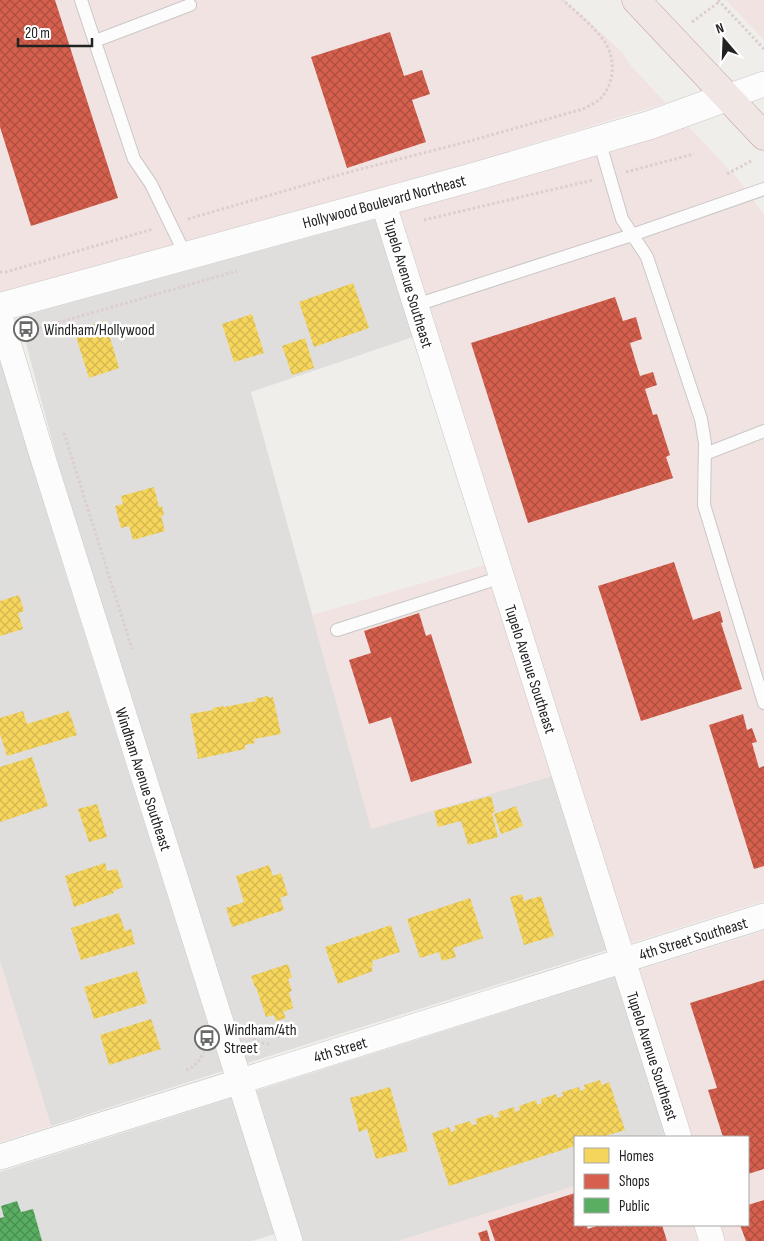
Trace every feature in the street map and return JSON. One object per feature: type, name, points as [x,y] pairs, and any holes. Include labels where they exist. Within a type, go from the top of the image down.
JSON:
[{"type":"highway","points":[[636,0],[727,97],[760,147]]},
{"type":"street","name":"Hollywood Boulevard Northeast","points":[[0,307],[383,202],[599,140],[650,125],[764,84]]},
{"type":"street","name":"Tupelo Avenue Southeast","points":[[383,202],[679,1136]]},
{"type":"street","name":"Windham Avenue Southeast","points":[[3,327],[290,1241]]},
{"type":"street","name":"4th Street Southeast","points":[[623,960],[764,916]]},
{"type":"street","name":"4th Street","points":[[0,1157],[623,960]]},
{"type":"street","points":[[706,1226],[712,1241]]},
{"type":"lane","points":[[81,0],[134,159],[152,184],[186,256]]},
{"type":"lane","points":[[95,40],[190,5]]},
{"type":"lane","points":[[599,140],[622,218],[647,256],[701,419],[705,443],[704,505],[764,702]]},
{"type":"lane","points":[[416,304],[632,235],[764,189]]},
{"type":"lane","points":[[705,454],[764,431]]},
{"type":"lane","points":[[337,630],[502,577]]},
{"type":"path","points":[[0,272],[6,272],[353,171],[583,109],[600,99],[607,90],[612,78],[612,60],[602,39],[563,0]]},
{"type":"path","points":[[671,37],[718,1],[764,49]]},
{"type":"path","points":[[727,174],[760,147]]},
{"type":"path","points":[[392,228],[694,154]]},
{"type":"path","points":[[3,327],[243,270]]},
{"type":"path","points":[[61,425],[133,652]]},
{"type":"path","points":[[252,1031],[255,1040],[272,1046]]},
{"type":"path","points":[[180,1072],[194,1066],[199,1061],[204,1053],[204,1044]]},
{"type":"shaded area","points":[[0,0],[565,0],[622,52],[632,67],[666,103],[466,164],[0,293]]},
{"type":"shaded area","points":[[726,0],[764,0],[764,40]]},
{"type":"shaded area","points":[[688,126],[738,179],[764,215],[764,901],[630,943],[400,212],[603,154]]},
{"type":"shaded area","points":[[376,219],[413,337],[251,392],[371,828],[552,776],[607,950],[247,1063],[65,489],[19,317]]},
{"type":"shaded area","points":[[0,360],[65,572],[0,594]]},
{"type":"shaded area","points":[[485,565],[552,776],[371,829],[312,615]]},
{"type":"shaded area","points":[[65,572],[223,1071],[51,1126],[0,961],[0,594]]},
{"type":"shaded area","points":[[764,931],[764,1241],[725,1241],[720,1226],[749,1226],[749,1136],[692,1136],[639,970]]},
{"type":"shaded area","points":[[0,961],[51,1126],[0,1142]]},
{"type":"shaded area","points":[[615,977],[666,1136],[574,1136],[574,1186],[398,1241],[303,1241],[255,1091]]},
{"type":"shaded area","points":[[232,1098],[275,1234],[252,1241],[0,1241],[0,1172]]},
{"type":"shaded area","points":[[574,1186],[574,1226],[694,1226],[699,1241],[398,1241]]},
{"type":"building: Homes","points":[[353,283],[369,328],[314,347],[299,302]]},
{"type":"building: Homes","points":[[252,314],[264,353],[234,362],[222,324]]},
{"type":"building: Homes","points":[[105,321],[119,368],[89,378],[74,330]]},
{"type":"building: Homes","points":[[305,338],[314,368],[292,375],[282,346]]},
{"type":"building: Homes","points":[[154,487],[159,507],[162,506],[164,515],[161,516],[165,531],[133,540],[129,526],[121,528],[115,506],[123,504],[121,496]]},
{"type":"building: Homes","points":[[19,595],[24,611],[18,613],[23,629],[0,636],[0,601]]},
{"type":"building: Homes","points":[[268,696],[269,698],[273,697],[281,734],[254,739],[255,743],[245,745],[245,749],[198,759],[190,714],[256,701],[255,699]]},
{"type":"building: Homes","points":[[23,711],[27,724],[69,711],[77,735],[7,756],[0,734],[0,718]]},
{"type":"building: Homes","points":[[32,757],[48,806],[0,822],[0,767]]},
{"type":"building: Homes","points":[[491,796],[495,812],[492,813],[498,837],[468,845],[461,821],[438,827],[434,811]]},
{"type":"building: Homes","points":[[97,804],[107,837],[89,842],[78,809]]},
{"type":"building: Homes","points":[[516,806],[523,826],[501,834],[494,814]]},
{"type":"building: Homes","points":[[105,863],[107,871],[117,869],[123,887],[113,891],[114,893],[74,907],[65,876]]},
{"type":"building: Homes","points":[[269,865],[273,876],[281,873],[288,895],[280,898],[284,910],[232,927],[226,908],[244,902],[236,876]]},
{"type":"building: Homes","points":[[522,894],[524,901],[541,896],[554,936],[524,945],[510,897]]},
{"type":"building: Homes","points":[[470,898],[483,938],[453,948],[456,957],[442,961],[439,952],[420,958],[407,919]]},
{"type":"building: Homes","points":[[119,913],[125,931],[131,929],[135,944],[81,960],[71,928]]},
{"type":"building: Homes","points":[[391,925],[400,952],[372,961],[373,971],[338,984],[325,947]]},
{"type":"building: Homes","points":[[288,964],[292,977],[288,979],[292,991],[289,992],[293,1008],[283,1012],[286,1018],[276,1021],[274,1015],[266,1017],[251,976]]},
{"type":"building: Homes","points":[[137,971],[147,1003],[94,1019],[84,987]]},
{"type":"building: Homes","points":[[151,1019],[161,1049],[109,1065],[100,1035]]},
{"type":"building: Homes","points":[[600,1080],[602,1085],[609,1082],[625,1130],[605,1136],[574,1136],[574,1146],[449,1186],[432,1133],[449,1127],[451,1132],[456,1130],[454,1126],[470,1121],[472,1125],[477,1124],[475,1119],[492,1114],[494,1118],[500,1117],[498,1112],[514,1107],[515,1112],[520,1110],[519,1106],[536,1100],[537,1105],[542,1103],[541,1099],[556,1094],[557,1098],[563,1096],[562,1092],[579,1087],[580,1091],[585,1089],[584,1085]]},
{"type":"building: Homes","points":[[390,1087],[408,1151],[376,1159],[367,1129],[359,1132],[350,1098]]},
{"type":"building: Shops","points":[[0,0],[55,0],[118,198],[31,226],[0,127]]},
{"type":"building: Shops","points":[[390,32],[404,76],[422,70],[430,94],[412,100],[426,142],[347,168],[311,57]]},
{"type":"building: Shops","points":[[615,297],[623,321],[636,317],[642,339],[630,343],[640,376],[653,372],[657,385],[645,389],[653,415],[657,414],[670,455],[666,457],[673,478],[528,523],[471,343]]},
{"type":"building: Shops","points":[[674,562],[693,620],[720,611],[723,622],[721,623],[742,689],[641,721],[598,586]]},
{"type":"building: Shops","points":[[419,613],[426,636],[431,634],[472,763],[411,782],[391,717],[369,724],[349,660],[371,653],[364,631]]},
{"type":"building: Shops","points":[[743,714],[747,730],[752,728],[757,742],[752,743],[759,768],[764,766],[764,866],[754,869],[709,725]]},
{"type":"building: Shops","points":[[764,980],[764,1169],[749,1174],[749,1136],[723,1136],[708,1090],[717,1088],[690,1003]]},
{"type":"building: Shops","points":[[574,1193],[574,1226],[586,1226],[588,1229],[596,1226],[662,1226],[667,1241],[495,1241],[488,1221]]},
{"type":"building: Shops","points":[[764,1200],[764,1241],[746,1241],[740,1226],[749,1226],[749,1205]]},
{"type":"building: Shops","points":[[487,1230],[490,1241],[481,1241],[478,1233]]},
{"type":"building: Public","points":[[17,1201],[21,1212],[33,1209],[42,1241],[0,1241],[0,1218],[4,1217],[1,1206]]},
{"type":"place","name":"Windham/Hollywood","points":[[26,329]]},
{"type":"place","name":"Windham/4th Street","points":[[207,1038]]}]
